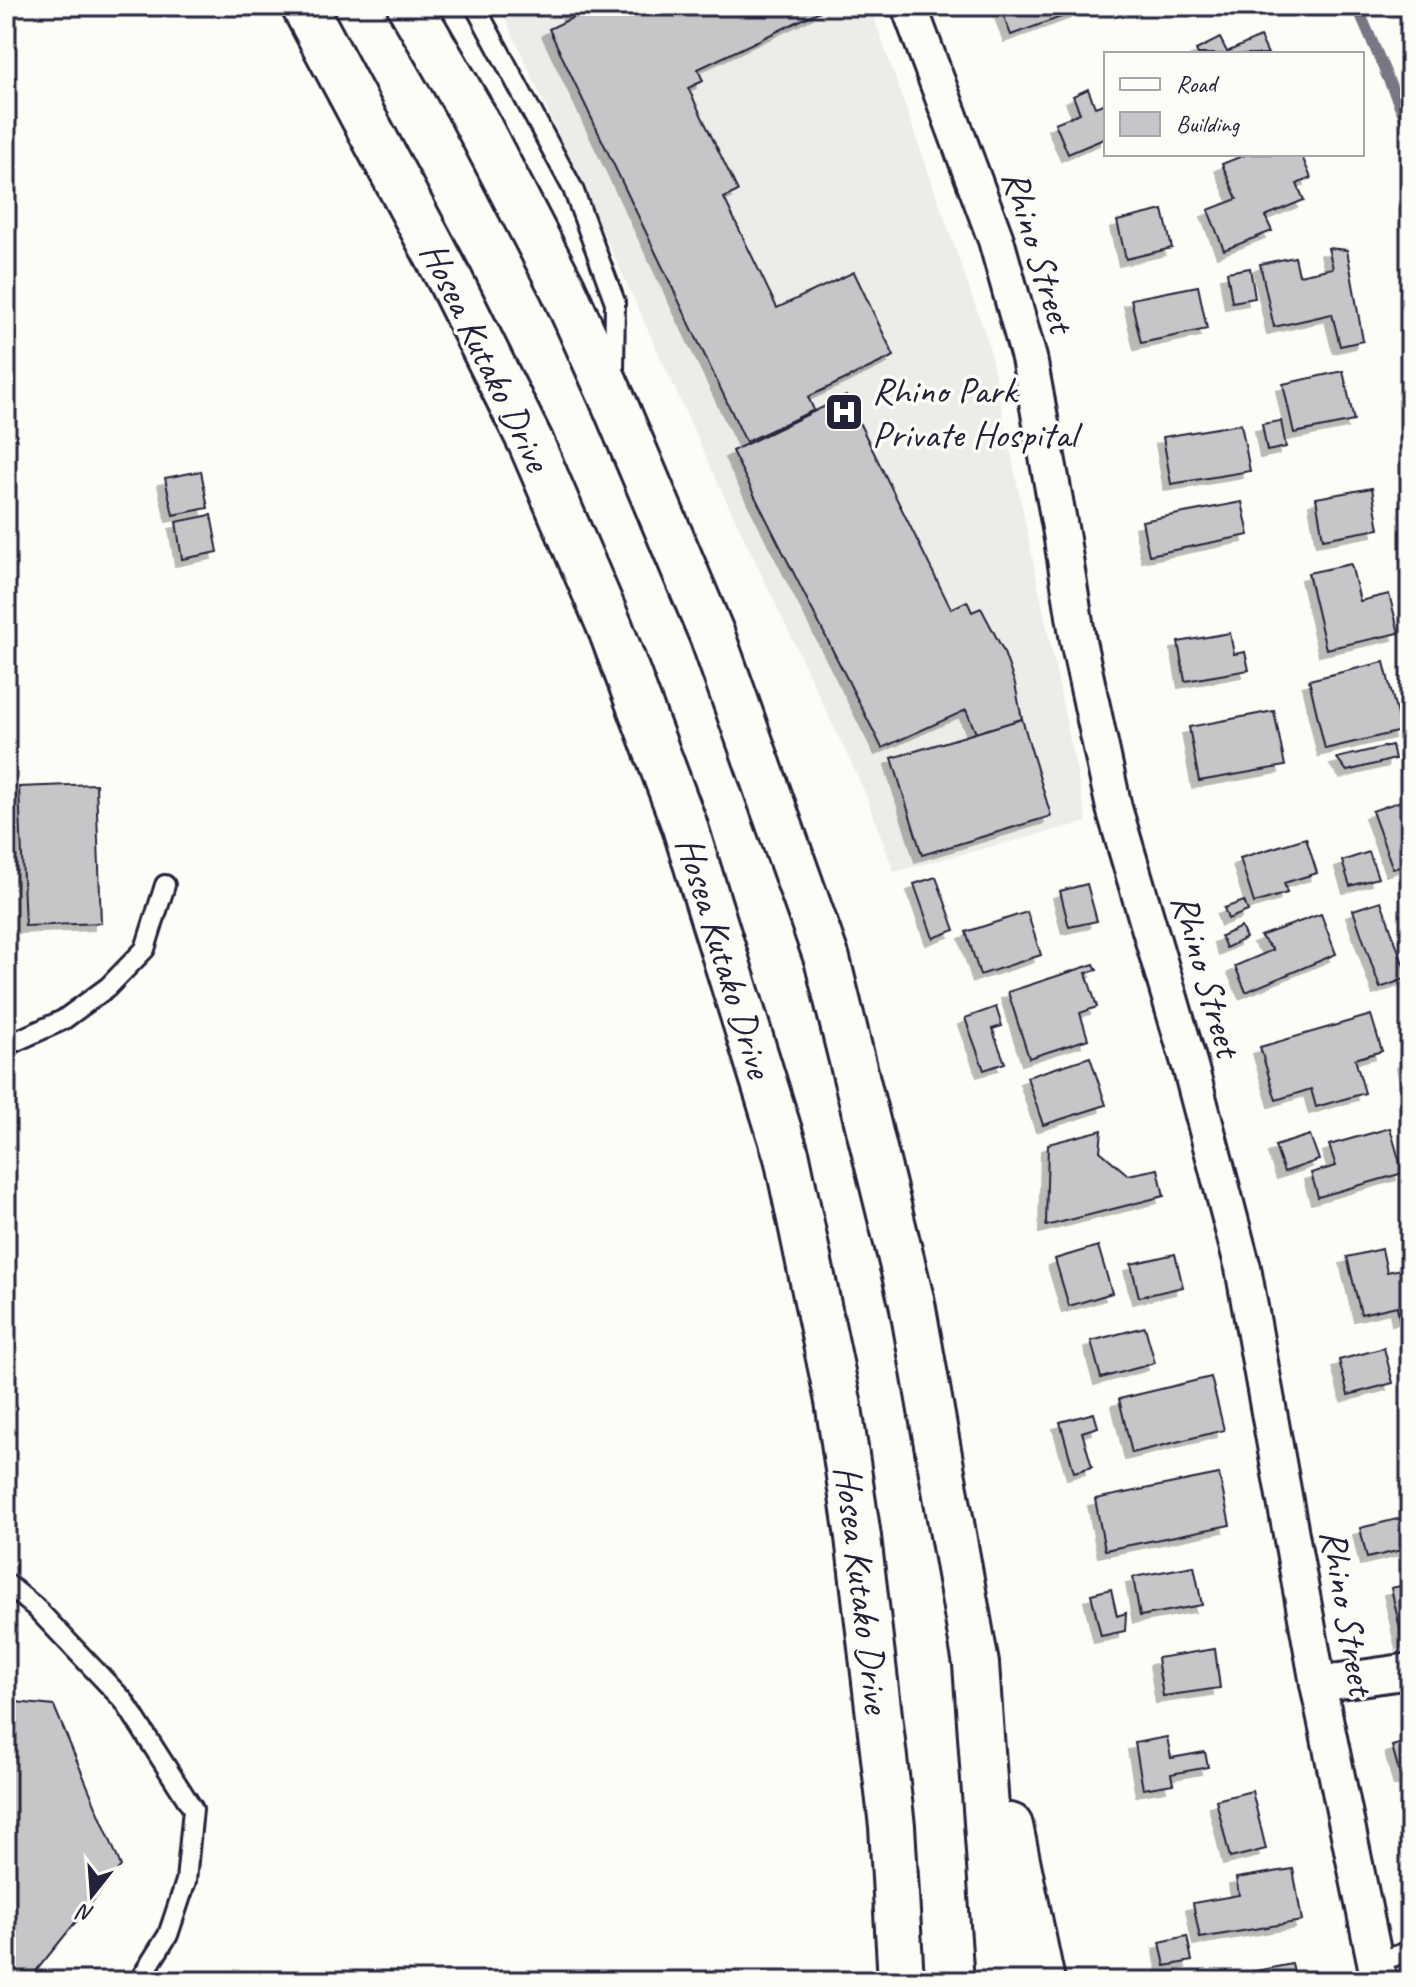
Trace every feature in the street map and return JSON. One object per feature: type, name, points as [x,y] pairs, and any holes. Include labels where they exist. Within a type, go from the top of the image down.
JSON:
[{"type":"main road","name":"Hosea Kutako Drive","points":[[304,6],[450,280],[531,443],[610,627],[684,824],[782,1142],[838,1401],[858,1537],[892,1826],[901,1981]]},
{"type":"main road","points":[[410,6],[476,120],[563,289],[614,403],[712,635],[827,959],[912,1303],[976,1664],[1042,1981]]},
{"type":"main road","points":[[976,1664],[998,1981]]},
{"type":"street","name":"Rhino Street","points":[[909,6],[996,240],[1029,358],[1078,641],[1114,808],[1190,1066],[1243,1268],[1318,1684],[1377,1972]]},
{"type":"street","points":[[1318,1684],[1410,1671]]},
{"type":"lane","points":[[475,6],[573,189],[615,302],[614,403]]},
{"type":"lane","points":[[8,1043],[63,1020],[108,987],[136,959],[145,949],[165,885]]},
{"type":"lane","points":[[6,1583],[35,1607],[124,1701],[193,1809],[186,1881],[168,1935],[139,1981]]},
{"type":"lane","points":[[1377,1972],[1410,1951]]},
{"type":"shaded area","name":"Rhino Park Private Hospital","points":[[507,6],[870,6],[988,342],[1087,822],[894,872],[863,788],[718,483],[501,9]]},
{"type":"building","points":[[566,6],[597,6],[572,17]]},
{"type":"building","points":[[597,6],[817,6],[820,11],[698,69],[703,81],[688,88],[738,191],[724,198],[777,308],[854,272],[894,356],[808,397],[814,410],[746,442],[549,29]]},
{"type":"building","points":[[1000,6],[1076,6],[1078,11],[1011,35]]},
{"type":"building","points":[[1260,37],[1267,52],[1227,52]]},
{"type":"building","points":[[1220,38],[1227,52],[1197,52],[1196,50]]},
{"type":"building","points":[[1088,89],[1095,107],[1104,104],[1104,139],[1068,154],[1055,123],[1080,113],[1073,96]]},
{"type":"building","points":[[1242,156],[1302,156],[1311,178],[1297,184],[1304,200],[1265,216],[1272,231],[1224,250],[1208,210],[1237,199],[1222,164]]},
{"type":"building","points":[[1163,210],[1172,248],[1126,259],[1117,221]]},
{"type":"building","points":[[1328,248],[1347,250],[1363,341],[1340,346],[1332,314],[1274,327],[1260,264],[1295,257],[1299,275],[1333,268]]},
{"type":"building","points":[[1250,268],[1255,298],[1232,302],[1227,272]]},
{"type":"building","points":[[1198,286],[1207,329],[1141,343],[1131,299]]},
{"type":"building","points":[[1343,371],[1354,421],[1294,433],[1283,384]]},
{"type":"building","points":[[846,396],[951,609],[967,601],[972,612],[981,608],[1003,650],[1015,684],[1022,719],[976,733],[966,710],[882,748],[732,451]]},
{"type":"building","points":[[1281,421],[1286,447],[1267,451],[1262,424]]},
{"type":"building","points":[[1241,424],[1250,471],[1171,484],[1163,437]]},
{"type":"building","points":[[201,471],[208,508],[173,515],[165,478]]},
{"type":"building","points":[[1372,488],[1379,529],[1323,539],[1316,498]]},
{"type":"building","points":[[1242,502],[1249,535],[1149,555],[1142,521]]},
{"type":"building","points":[[211,515],[218,552],[182,559],[176,522]]},
{"type":"building","points":[[1351,564],[1360,601],[1389,594],[1399,633],[1326,649],[1308,573]]},
{"type":"building","points":[[1230,633],[1234,654],[1245,652],[1249,670],[1185,681],[1178,642]]},
{"type":"building","points":[[1384,662],[1401,731],[1325,749],[1309,680]]},
{"type":"building","points":[[1274,711],[1285,766],[1199,781],[1189,727]]},
{"type":"building","points":[[1022,719],[1051,816],[922,855],[892,758]]},
{"type":"building","points":[[1392,745],[1395,759],[1347,771],[1337,758]]},
{"type":"building","points":[[96,784],[101,923],[25,926],[19,787]]},
{"type":"building","points":[[1410,798],[1410,863],[1393,869],[1372,811]]},
{"type":"building","points":[[1306,838],[1317,873],[1284,883],[1287,893],[1254,903],[1240,858]]},
{"type":"building","points":[[1369,852],[1378,878],[1350,886],[1342,861]]},
{"type":"building","points":[[936,877],[955,930],[933,938],[914,884]]},
{"type":"building","points":[[1087,884],[1097,921],[1069,927],[1060,891]]},
{"type":"building","points":[[1244,901],[1248,911],[1228,919],[1224,908]]},
{"type":"building","points":[[1381,901],[1408,978],[1380,988],[1353,910]]},
{"type":"building","points":[[1027,912],[1041,955],[980,975],[966,932]]},
{"type":"building","points":[[1321,914],[1336,954],[1246,992],[1235,966],[1273,950],[1260,936]]},
{"type":"building","points":[[1241,927],[1246,938],[1226,948],[1221,936]]},
{"type":"building","points":[[1094,964],[1097,970],[1086,973],[1097,1007],[1080,1013],[1088,1039],[1029,1058],[1008,992]]},
{"type":"building","points":[[996,1007],[1002,1026],[992,1029],[1005,1063],[984,1070],[965,1018]]},
{"type":"building","points":[[1371,1015],[1382,1051],[1355,1059],[1365,1093],[1316,1107],[1311,1089],[1276,1100],[1260,1047]]},
{"type":"building","points":[[1090,1057],[1106,1105],[1043,1125],[1027,1077]]},
{"type":"building","points":[[1410,1059],[1410,1086],[1409,1086],[1404,1061]]},
{"type":"building","points":[[1390,1128],[1403,1173],[1318,1197],[1311,1173],[1336,1166],[1329,1145]]},
{"type":"building","points":[[1102,1130],[1100,1151],[1128,1175],[1158,1169],[1164,1196],[1046,1226],[1048,1144]]},
{"type":"building","points":[[1310,1135],[1319,1160],[1284,1172],[1275,1146]]},
{"type":"building","points":[[1098,1246],[1112,1293],[1069,1306],[1055,1259]]},
{"type":"building","points":[[1382,1249],[1387,1272],[1410,1267],[1410,1316],[1399,1318],[1397,1306],[1361,1314],[1347,1257]]},
{"type":"building","points":[[1175,1254],[1183,1287],[1139,1297],[1131,1264]]},
{"type":"building","points":[[1145,1327],[1155,1363],[1101,1378],[1091,1341]]},
{"type":"building","points":[[1384,1348],[1393,1383],[1348,1395],[1339,1360]]},
{"type":"building","points":[[1211,1377],[1224,1430],[1132,1453],[1119,1399]]},
{"type":"building","points":[[1094,1413],[1098,1427],[1082,1432],[1092,1467],[1074,1472],[1060,1422]]},
{"type":"building","points":[[1219,1474],[1230,1525],[1105,1550],[1095,1499]]},
{"type":"building","points":[[1410,1516],[1410,1548],[1367,1558],[1360,1528]]},
{"type":"building","points":[[1194,1566],[1202,1605],[1140,1616],[1133,1577]]},
{"type":"building","points":[[1410,1584],[1410,1640],[1403,1642],[1391,1588]]},
{"type":"building","points":[[1111,1589],[1117,1616],[1126,1613],[1125,1631],[1101,1636],[1091,1594]]},
{"type":"building","points":[[1215,1649],[1220,1688],[1163,1696],[1157,1658]]},
{"type":"building","points":[[6,1701],[54,1706],[121,1866],[28,1981],[6,1981]]},
{"type":"building","points":[[1167,1737],[1171,1758],[1205,1752],[1208,1767],[1171,1774],[1173,1784],[1143,1789],[1135,1743]]},
{"type":"building","points":[[1410,1741],[1410,1777],[1401,1779],[1392,1746]]},
{"type":"building","points":[[1252,1791],[1266,1849],[1230,1858],[1216,1800]]},
{"type":"building","points":[[1293,1869],[1302,1921],[1200,1938],[1193,1903],[1239,1895],[1236,1878]]},
{"type":"building","points":[[1187,1936],[1192,1961],[1165,1966],[1160,1942]]},
{"type":"building","points":[[1292,1964],[1296,1981],[1209,1981],[1209,1980]]},
{"type":"waterway","points":[[1357,6],[1410,130]]},
{"type":"place","name":"Rhino Park Private Hospital","points":[[844,412]]}]
